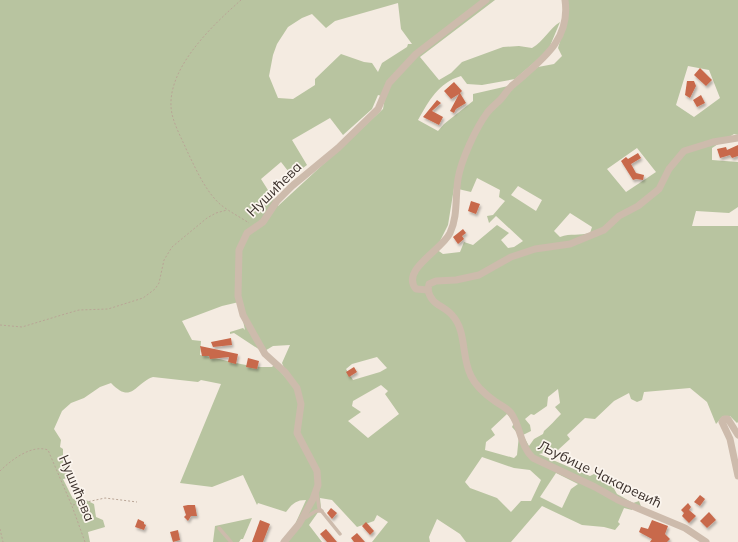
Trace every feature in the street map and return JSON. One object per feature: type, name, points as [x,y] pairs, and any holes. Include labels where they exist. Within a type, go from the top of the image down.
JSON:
[{"type":"street","name":"Нушићева","points":[[284,542],[301,521],[317,490],[317,471],[297,433],[301,404],[297,388],[285,372],[266,354],[243,315],[238,296],[239,250],[247,233],[263,222],[277,201],[292,186],[338,148],[378,109],[389,83],[416,54],[486,0]]},
{"type":"street","points":[[565,0],[564,20],[559,36],[548,54],[512,85],[488,112],[476,132],[458,178],[456,220],[450,234],[439,248],[418,266],[411,277],[412,285],[416,289],[428,290],[429,284],[436,281],[456,280],[478,275],[511,257],[534,248],[570,244],[604,230],[619,216],[638,206],[659,189],[669,170],[684,151],[713,142],[738,138]]},
{"type":"street","name":"Љубице Чакаревић","points":[[428,290],[431,300],[453,315],[460,329],[465,362],[471,376],[488,396],[509,410],[516,421],[526,452],[533,458],[595,487],[618,500],[685,528],[706,542]]},
{"type":"street","points":[[738,435],[728,418],[724,419],[722,422],[730,439],[738,476]]},
{"type":"lane","name":"Нушићева","points":[[317,490],[319,508],[340,534]]},
{"type":"lane","name":"Нушићева","points":[[301,521],[316,511],[322,511]]},
{"type":"lane","points":[[219,528],[231,542]]},
{"type":"path","points":[[241,0],[216,22],[188,58],[175,86],[172,100],[172,112],[176,125],[194,166],[205,186],[220,204],[255,227]]},
{"type":"path","points":[[0,324],[22,328],[79,310],[108,309],[143,298],[155,289],[159,283],[164,260],[172,247],[207,218],[216,212],[227,209]]},
{"type":"path","name":"Нушићева","points":[[0,471],[8,463],[34,449],[42,448],[48,450],[72,506],[85,542]]},
{"type":"path","points":[[72,506],[105,498],[137,502]]},
{"type":"path","points":[[0,529],[3,542]]},
{"type":"green space","points":[[0,0],[495,0],[420,57],[439,80],[451,73],[462,62],[503,47],[519,46],[532,48],[560,22],[550,46],[544,54],[515,79],[482,85],[467,84],[461,76],[446,83],[440,88],[430,100],[418,120],[438,131],[444,124],[473,101],[473,94],[508,86],[538,67],[554,64],[562,56],[558,48],[565,25],[566,0],[738,0],[738,135],[734,134],[712,148],[712,160],[738,162],[738,207],[729,213],[696,211],[692,226],[738,226],[738,422],[737,423],[730,416],[723,416],[716,424],[707,402],[690,388],[644,392],[642,400],[637,402],[631,399],[629,393],[614,401],[595,419],[585,418],[567,435],[570,439],[558,450],[539,454],[590,476],[596,473],[612,485],[617,494],[633,503],[639,501],[642,509],[633,505],[632,510],[624,508],[618,522],[620,524],[615,530],[604,527],[582,525],[542,506],[511,542],[466,542],[460,534],[437,519],[429,537],[430,542],[372,542],[388,522],[377,515],[374,521],[357,527],[332,500],[320,498],[321,508],[309,525],[322,542],[287,542],[306,500],[294,503],[286,512],[258,503],[257,505],[243,475],[212,487],[180,483],[221,384],[201,380],[198,382],[153,377],[129,392],[124,392],[118,389],[111,383],[100,387],[84,398],[71,403],[62,411],[54,429],[61,440],[60,447],[63,449],[63,463],[70,471],[68,478],[63,479],[73,499],[80,497],[94,504],[96,517],[103,520],[105,527],[88,532],[90,542],[0,542]],"holes":[[[398,3],[401,29],[412,44],[408,44],[407,47],[382,63],[378,72],[372,63],[364,62],[341,54],[315,79],[315,85],[293,99],[278,98],[269,76],[273,55],[277,44],[288,27],[302,18],[312,14],[326,28],[335,21]],[[688,66],[709,70],[720,98],[694,117],[676,105]],[[378,95],[385,97],[383,109],[278,206],[261,179],[281,162],[292,176],[307,165],[292,140],[330,118],[343,135],[372,109]],[[637,148],[656,172],[626,192],[607,169]],[[477,178],[500,190],[499,197],[505,201],[493,215],[487,216],[489,223],[496,216],[523,241],[514,247],[508,248],[501,240],[509,233],[497,225],[473,245],[464,242],[460,252],[443,254],[436,249],[448,225],[454,188],[471,192]],[[518,186],[542,200],[536,211],[511,195]],[[570,213],[592,227],[590,233],[560,237],[554,231]],[[239,302],[245,330],[243,328],[230,332],[230,334],[234,333],[263,352],[273,346],[290,345],[282,363],[290,382],[274,365],[272,367],[253,366],[200,355],[201,341],[192,340],[182,321],[222,306]],[[377,357],[387,368],[380,372],[353,380],[346,369],[352,364]],[[381,385],[388,391],[385,394],[399,414],[368,438],[348,421],[361,412],[352,406],[353,401]],[[558,389],[560,403],[555,407],[561,414],[544,431],[543,434],[534,439],[529,446],[523,435],[531,431],[530,425],[525,419],[531,414],[534,415],[547,406],[548,397]],[[507,414],[514,423],[512,427],[519,435],[517,455],[514,458],[485,450],[486,442],[495,435],[491,429]],[[482,457],[514,468],[530,470],[541,480],[531,501],[521,501],[511,512],[497,498],[470,488],[465,482]],[[556,473],[578,484],[571,489],[562,508],[540,497]]]},
{"type":"green space","points":[[252,518],[243,539],[239,542],[213,542],[215,526]]},
{"type":"building","points":[[700,68],[712,80],[706,86],[694,75]]},
{"type":"building","points":[[687,81],[694,81],[696,86],[690,98],[685,95]]},
{"type":"building","points":[[454,82],[462,91],[460,93],[466,103],[456,109],[454,113],[450,111],[459,94],[451,99],[444,91]]},
{"type":"building","points":[[701,95],[705,103],[697,107],[693,100]]},
{"type":"building","points":[[437,100],[441,103],[432,111],[443,117],[439,125],[423,117]]},
{"type":"building","points":[[738,145],[738,156],[732,158],[730,155],[720,158],[717,149],[726,147],[727,150]]},
{"type":"building","points":[[638,153],[641,158],[631,164],[636,173],[644,175],[643,180],[633,180],[621,161],[626,157],[628,159]]},
{"type":"building","points":[[471,201],[480,204],[476,214],[468,211]]},
{"type":"building","points":[[463,229],[466,233],[462,236],[464,239],[458,244],[453,237]]},
{"type":"building","points":[[231,338],[232,345],[213,347],[211,342]]},
{"type":"building","points":[[200,346],[238,354],[236,364],[228,362],[229,357],[210,359],[209,356],[202,356]]},
{"type":"building","points":[[248,358],[259,361],[257,369],[246,367]]},
{"type":"building","points":[[354,367],[357,372],[349,377],[346,372]]},
{"type":"building","points":[[700,495],[705,499],[700,506],[694,502]]},
{"type":"building","points":[[688,503],[691,507],[689,510],[696,516],[689,523],[682,516],[684,513],[681,510]]},
{"type":"building","points":[[195,505],[197,516],[191,516],[188,521],[184,517],[186,515],[183,506]]},
{"type":"building","points":[[331,508],[337,513],[332,519],[327,513]]},
{"type":"building","points":[[709,512],[716,520],[707,528],[700,521]]},
{"type":"building","points":[[138,519],[146,525],[144,530],[135,527]]},
{"type":"building","points":[[260,520],[270,524],[263,542],[252,542]]},
{"type":"building","points":[[652,520],[668,526],[665,534],[670,539],[667,542],[650,542],[652,539],[639,532],[641,527],[648,529]]},
{"type":"building","points":[[366,522],[374,531],[370,535],[362,526]]},
{"type":"building","points":[[326,529],[337,542],[327,542],[320,534]]},
{"type":"building","points":[[178,530],[180,540],[173,542],[170,532]]},
{"type":"building","points":[[357,533],[365,542],[354,542],[351,538]]}]
